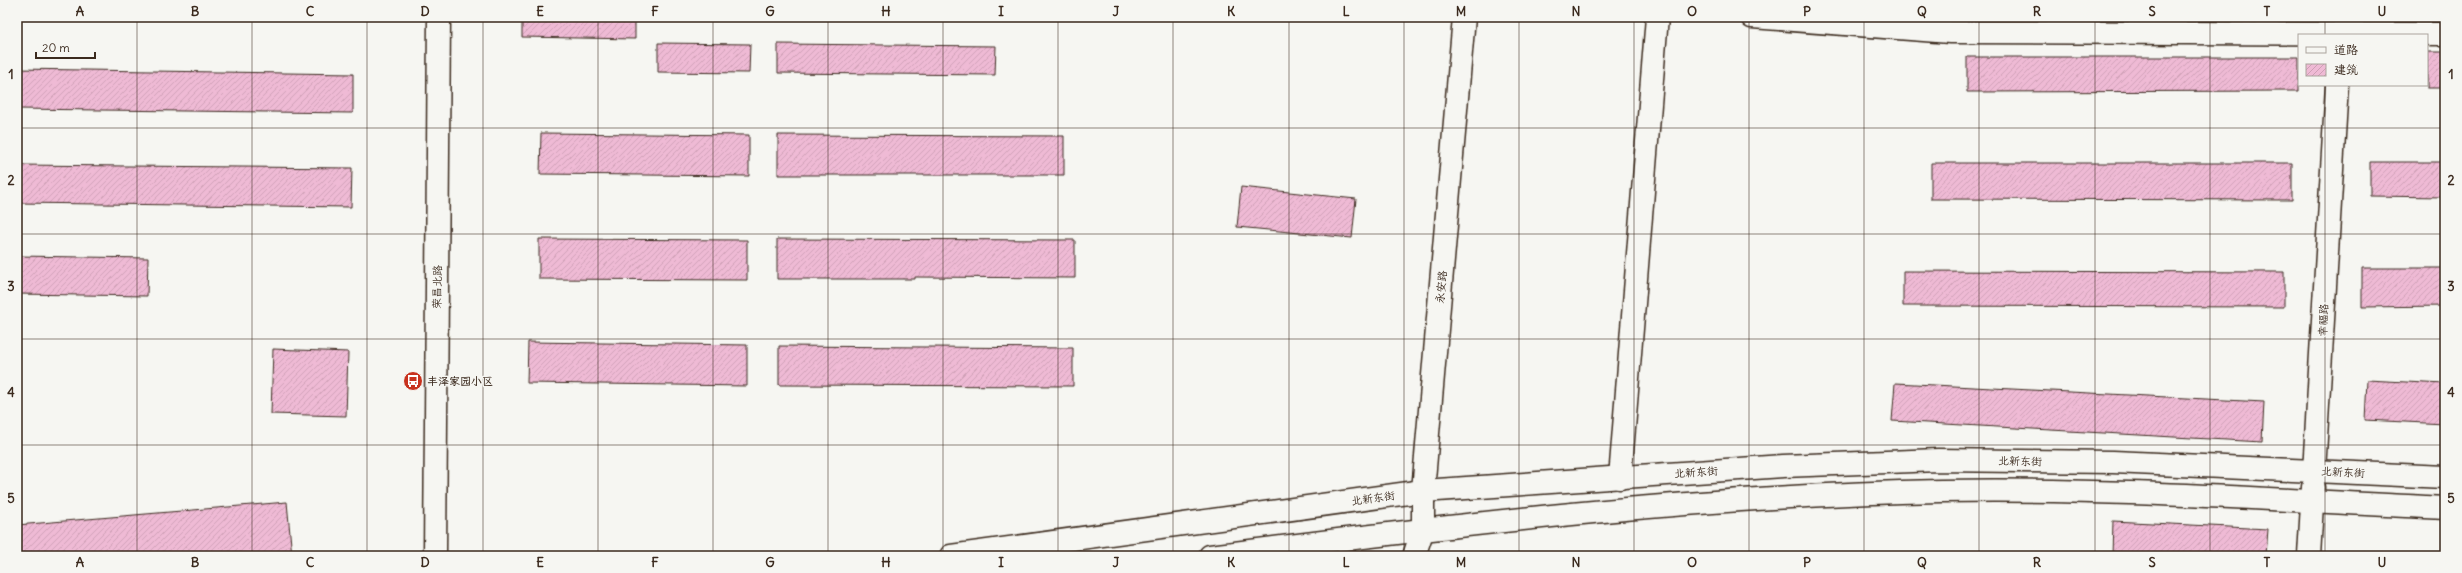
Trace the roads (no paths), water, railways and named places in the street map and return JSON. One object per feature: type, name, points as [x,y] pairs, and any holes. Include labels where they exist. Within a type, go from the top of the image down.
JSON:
[{"type":"main road","name":"荣昌北路","points":[[435,556],[439,17]]},
{"type":"main road","name":"永安路","points":[[1414,556],[1423,528],[1423,491],[1464,17]]},
{"type":"main road","points":[[1620,478],[1657,17]]},
{"type":"main road","points":[[1752,17],[1950,25],[2301,34]]},
{"type":"main road","points":[[2428,34],[2445,34]]},
{"type":"main road","name":"幸福路","points":[[2309,556],[2337,86]]},
{"type":"main road","name":"北新东街","points":[[951,556],[1423,491],[1783,466],[1938,460],[2113,462],[2445,477]]},
{"type":"main road","points":[[1210,556],[1423,528],[1787,496],[1942,491],[2115,491],[2445,508]]},
{"type":"lane","points":[[2340,17],[2340,34]]},
{"type":"place","name":"丰泽家园小区","points":[[413,381]]}]
